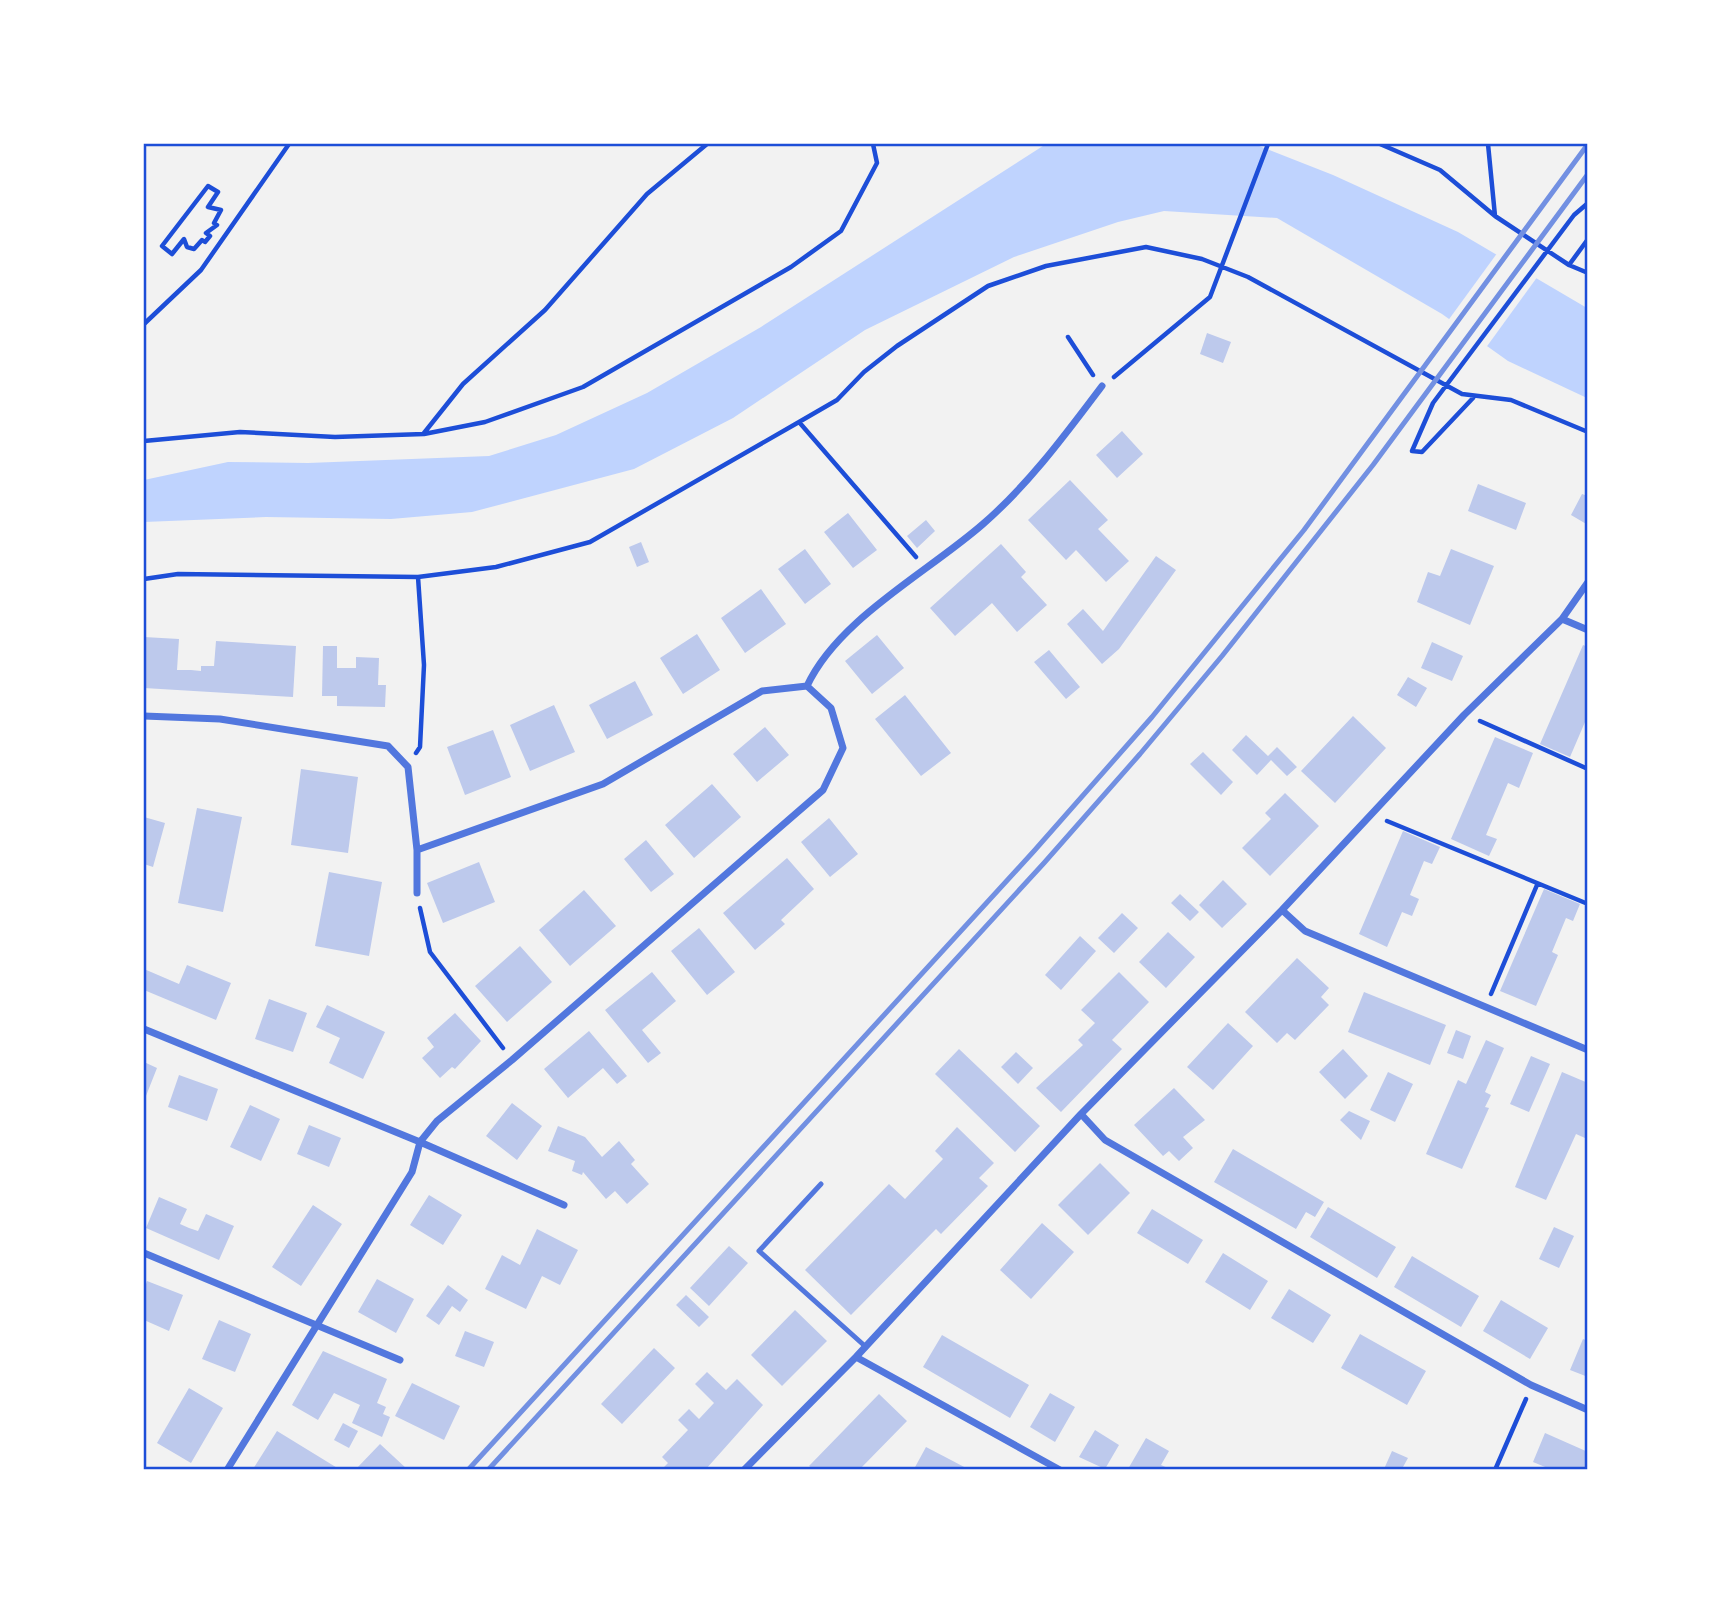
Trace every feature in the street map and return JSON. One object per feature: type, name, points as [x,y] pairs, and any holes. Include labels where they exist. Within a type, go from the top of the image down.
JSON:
[{"type":"street","points":[[807,686],[818,663],[842,635],[984,523],[1047,459],[1102,386]]},
{"type":"street","points":[[744,1469],[856,1357],[1081,1114],[1282,910],[1464,715],[1562,619],[1587,582]]},
{"type":"street","points":[[1562,619],[1587,630]]},
{"type":"street","points":[[227,1469],[412,1172],[420,1142],[437,1121],[512,1060],[823,790],[843,748],[831,708],[807,686],[762,691],[603,784],[417,850]]},
{"type":"street","points":[[144,716],[220,719],[388,746],[408,766],[417,850],[417,893]]},
{"type":"street","points":[[1282,910],[1305,931],[1587,1050]]},
{"type":"street","points":[[144,1029],[420,1142],[564,1205]]},
{"type":"street","points":[[1081,1114],[1105,1140],[1531,1385],[1587,1410]]},
{"type":"street","points":[[144,1253],[400,1360]]},
{"type":"street","points":[[856,1357],[1060,1469]]},
{"type":"lane","points":[[821,1184],[759,1251],[866,1346]]},
{"type":"path","points":[[144,324],[201,270],[289,144]]},
{"type":"path","points":[[424,434],[463,384],[545,310],[647,194],[707,144]]},
{"type":"path","points":[[144,441],[240,432],[335,437],[424,434],[485,422],[583,387],[791,267],[841,231],[877,163],[873,144]]},
{"type":"path","points":[[1068,337],[1079,357],[1102,386],[1199,309],[1210,297],[1223,268],[1227,248],[1268,144]]},
{"type":"path","points":[[1380,144],[1440,170],[1495,216],[1587,273]]},
{"type":"path","points":[[1488,144],[1495,216]]},
{"type":"path","points":[[208,186],[218,192],[208,207],[217,207],[221,213],[214,223],[217,225],[206,233],[210,236],[205,242],[202,240],[191,250],[184,239],[172,254],[162,246],[208,186]]},
{"type":"path","points":[[1473,398],[1422,452],[1416,454],[1412,446],[1433,403],[1574,215],[1587,203]]},
{"type":"path","points":[[1569,264],[1587,239]]},
{"type":"path","points":[[144,579],[178,574],[418,577],[496,567],[590,542],[837,400],[864,372],[897,346],[988,286],[1046,266],[1146,247],[1202,259],[1258,283],[1356,339],[1473,398],[1511,400],[1587,432]]},
{"type":"path","points":[[799,422],[926,569]]},
{"type":"path","points":[[408,766],[420,747],[421,733],[424,665],[418,577]]},
{"type":"path","points":[[1464,715],[1587,769]]},
{"type":"path","points":[[1370,814],[1587,904]]},
{"type":"path","points":[[1485,1008],[1537,885]]},
{"type":"path","points":[[417,893],[430,952],[512,1060]]},
{"type":"path","points":[[1495,1469],[1531,1385]]},
{"type":"water","points":[[1046,144],[1254,144],[1333,175],[1458,232],[1587,308],[1587,398],[1508,361],[1442,314],[1277,218],[1164,211],[1118,222],[1014,257],[865,330],[733,418],[634,469],[472,512],[391,519],[266,517],[144,522],[144,480],[228,462],[308,463],[489,456],[556,435],[647,393],[761,327]]},
{"type":"pier","points":[[1498,252],[1538,276],[1485,349],[1447,322]]},
{"type":"building","points":[[1207,333],[1231,342],[1223,363],[1200,354]]},
{"type":"building","points":[[1122,431],[1143,454],[1117,478],[1096,455]]},
{"type":"building","points":[[1070,480],[1108,520],[1098,529],[1129,561],[1106,582],[1076,550],[1066,560],[1028,520]]},
{"type":"building","points":[[1478,484],[1526,503],[1516,530],[1468,511]]},
{"type":"building","points":[[1582,494],[1588,496],[1588,525],[1571,515]]},
{"type":"building","points":[[848,513],[877,550],[853,568],[824,532]]},
{"type":"building","points":[[926,520],[935,531],[917,548],[907,536]]},
{"type":"building","points":[[641,542],[649,562],[637,567],[629,547]]},
{"type":"building","points":[[1001,544],[1026,572],[1021,577],[1047,605],[1017,632],[992,603],[955,636],[930,608]]},
{"type":"building","points":[[805,549],[831,584],[805,604],[778,569]]},
{"type":"building","points":[[1451,549],[1494,566],[1470,625],[1417,602],[1428,572],[1440,576]]},
{"type":"building","points":[[1156,556],[1176,570],[1119,649],[1102,664],[1067,624],[1083,609],[1103,631]]},
{"type":"building","points":[[761,589],[786,624],[745,653],[721,618]]},
{"type":"building","points":[[697,634],[720,670],[683,694],[660,658]]},
{"type":"building","points":[[877,635],[904,668],[872,694],[845,661]]},
{"type":"building","points":[[144,637],[179,639],[177,670],[201,671],[201,666],[214,666],[216,641],[296,646],[293,697],[144,688]]},
{"type":"building","points":[[1432,642],[1463,656],[1452,681],[1421,668]]},
{"type":"building","points":[[1583,645],[1588,647],[1588,715],[1570,757],[1540,744]]},
{"type":"building","points":[[323,646],[337,646],[337,668],[356,668],[356,657],[379,658],[378,685],[386,685],[385,707],[337,706],[337,696],[322,696]]},
{"type":"building","points":[[1049,650],[1080,687],[1066,699],[1034,662]]},
{"type":"building","points":[[1408,677],[1427,688],[1416,707],[1397,695]]},
{"type":"building","points":[[635,681],[653,715],[607,739],[589,705]]},
{"type":"building","points":[[905,695],[951,753],[921,776],[875,719]]},
{"type":"building","points":[[554,705],[575,752],[530,771],[510,725]]},
{"type":"building","points":[[1353,716],[1386,748],[1335,803],[1301,771]]},
{"type":"building","points":[[765,727],[789,755],[757,782],[733,754]]},
{"type":"building","points":[[493,730],[511,777],[465,795],[447,747]]},
{"type":"building","points":[[1246,735],[1268,756],[1277,747],[1297,767],[1287,776],[1271,760],[1257,775],[1232,750]]},
{"type":"building","points":[[1495,737],[1533,753],[1519,788],[1508,783],[1486,835],[1497,839],[1489,856],[1451,839]]},
{"type":"building","points":[[1203,752],[1233,782],[1221,795],[1190,764]]},
{"type":"building","points":[[301,769],[358,777],[348,853],[291,845]]},
{"type":"building","points":[[712,784],[741,817],[694,858],[665,825]]},
{"type":"building","points":[[1285,793],[1319,826],[1270,876],[1242,848],[1271,819],[1265,813]]},
{"type":"building","points":[[197,808],[242,817],[223,912],[178,903]]},
{"type":"building","points":[[144,817],[165,823],[153,867],[144,864]]},
{"type":"building","points":[[829,818],[858,854],[830,877],[801,842]]},
{"type":"building","points":[[1403,831],[1440,847],[1432,864],[1424,861],[1410,895],[1419,899],[1412,916],[1402,912],[1387,947],[1359,934]]},
{"type":"building","points":[[646,840],[674,874],[651,892],[624,859]]},
{"type":"building","points":[[787,858],[814,889],[781,920],[785,924],[755,950],[723,913]]},
{"type":"building","points":[[479,862],[495,902],[443,923],[427,883]]},
{"type":"building","points":[[329,872],[382,882],[369,956],[315,946]]},
{"type":"building","points":[[1223,880],[1247,904],[1222,928],[1199,905]]},
{"type":"building","points":[[1544,889],[1580,904],[1573,921],[1566,918],[1552,952],[1558,955],[1536,1006],[1500,991]]},
{"type":"building","points":[[584,890],[616,926],[570,966],[539,930]]},
{"type":"building","points":[[1180,894],[1199,912],[1190,921],[1171,903]]},
{"type":"building","points":[[1122,913],[1138,928],[1114,953],[1098,938]]},
{"type":"building","points":[[699,928],[735,972],[707,995],[671,951]]},
{"type":"building","points":[[1168,932],[1195,957],[1166,988],[1139,962]]},
{"type":"building","points":[[1080,936],[1096,951],[1061,990],[1045,975]]},
{"type":"building","points":[[520,946],[552,982],[507,1022],[475,986]]},
{"type":"building","points":[[1297,958],[1329,988],[1321,997],[1329,1005],[1295,1040],[1287,1033],[1277,1043],[1245,1012]]},
{"type":"building","points":[[187,965],[231,983],[216,1020],[144,990],[144,969],[179,984]]},
{"type":"building","points":[[652,972],[676,1001],[642,1030],[661,1053],[648,1063],[605,1010]]},
{"type":"building","points":[[1119,972],[1149,1002],[1112,1040],[1122,1049],[1061,1112],[1036,1088],[1083,1045],[1078,1040],[1095,1023],[1081,1010]]},
{"type":"building","points":[[1364,992],[1446,1025],[1430,1065],[1348,1032]]},
{"type":"building","points":[[269,999],[307,1013],[293,1052],[255,1039]]},
{"type":"building","points":[[327,1005],[385,1032],[363,1079],[329,1063],[340,1038],[316,1027]]},
{"type":"building","points":[[455,1013],[481,1041],[455,1069],[452,1067],[440,1078],[422,1058],[434,1047],[427,1038]]},
{"type":"building","points":[[1228,1023],[1253,1046],[1213,1090],[1187,1067]]},
{"type":"building","points":[[1456,1030],[1471,1036],[1463,1059],[1447,1053]]},
{"type":"building","points":[[589,1031],[627,1076],[617,1084],[603,1068],[568,1098],[544,1069]]},
{"type":"building","points":[[1486,1040],[1504,1048],[1485,1092],[1491,1095],[1485,1107],[1489,1108],[1462,1169],[1426,1154],[1458,1080],[1466,1084]]},
{"type":"building","points":[[959,1049],[1040,1126],[1015,1152],[935,1074]]},
{"type":"building","points":[[1343,1049],[1368,1076],[1345,1099],[1319,1072]]},
{"type":"building","points":[[1016,1052],[1033,1068],[1018,1084],[1001,1067]]},
{"type":"building","points":[[1531,1056],[1550,1064],[1529,1112],[1510,1104]]},
{"type":"building","points":[[144,1062],[157,1068],[144,1101]]},
{"type":"building","points":[[1388,1072],[1413,1084],[1395,1122],[1370,1110]]},
{"type":"building","points":[[1562,1072],[1588,1083],[1588,1133],[1585,1138],[1576,1134],[1546,1200],[1515,1187]]},
{"type":"building","points":[[179,1075],[218,1089],[207,1121],[168,1107]]},
{"type":"building","points":[[1174,1088],[1205,1120],[1183,1137],[1193,1148],[1179,1161],[1169,1151],[1163,1156],[1134,1125]]},
{"type":"building","points":[[512,1103],[542,1126],[517,1160],[486,1136]]},
{"type":"building","points":[[250,1105],[280,1119],[261,1161],[230,1147]]},
{"type":"building","points":[[1349,1111],[1370,1121],[1361,1140],[1340,1120]]},
{"type":"building","points":[[309,1125],[341,1138],[329,1167],[297,1154]]},
{"type":"building","points":[[558,1126],[585,1137],[602,1157],[619,1141],[635,1160],[631,1164],[649,1184],[627,1204],[615,1191],[606,1199],[583,1172],[582,1175],[572,1171],[575,1161],[548,1151]]},
{"type":"building","points":[[957,1127],[994,1163],[979,1178],[988,1186],[941,1234],[936,1229],[851,1315],[805,1270],[889,1184],[905,1199],[943,1159],[935,1151]]},
{"type":"building","points":[[1233,1149],[1324,1202],[1315,1217],[1306,1212],[1296,1229],[1214,1182]]},
{"type":"building","points":[[1100,1163],[1130,1193],[1088,1235],[1058,1205]]},
{"type":"building","points":[[429,1195],[462,1215],[443,1245],[410,1225]]},
{"type":"building","points":[[159,1197],[187,1209],[180,1224],[189,1228],[198,1231],[206,1214],[234,1226],[219,1260],[146,1228]]},
{"type":"building","points":[[313,1205],[342,1224],[301,1286],[272,1267]]},
{"type":"building","points":[[1328,1207],[1396,1247],[1377,1278],[1310,1237]]},
{"type":"building","points":[[1152,1209],[1203,1240],[1188,1264],[1137,1233]]},
{"type":"building","points":[[1042,1223],[1074,1252],[1031,1299],[1000,1270]]},
{"type":"building","points":[[1554,1227],[1574,1236],[1559,1268],[1539,1259]]},
{"type":"building","points":[[537,1229],[578,1250],[560,1285],[542,1276],[526,1309],[485,1289],[502,1255],[520,1265]]},
{"type":"building","points":[[729,1246],[748,1263],[709,1306],[690,1288]]},
{"type":"building","points":[[1223,1253],[1268,1281],[1250,1310],[1205,1282]]},
{"type":"building","points":[[1412,1256],[1479,1296],[1461,1327],[1394,1287]]},
{"type":"building","points":[[377,1279],[414,1299],[396,1333],[358,1312]]},
{"type":"building","points":[[147,1281],[183,1295],[169,1331],[144,1320],[144,1290]]},
{"type":"building","points":[[448,1285],[468,1300],[460,1312],[452,1306],[439,1325],[426,1316]]},
{"type":"building","points":[[1289,1289],[1331,1315],[1313,1343],[1271,1318]]},
{"type":"building","points":[[686,1295],[709,1317],[699,1327],[676,1305]]},
{"type":"building","points":[[1501,1300],[1548,1328],[1530,1359],[1483,1331]]},
{"type":"building","points":[[795,1310],[827,1341],[782,1386],[751,1355]]},
{"type":"building","points":[[219,1320],[251,1334],[235,1372],[202,1359]]},
{"type":"building","points":[[465,1331],[494,1342],[484,1367],[455,1356]]},
{"type":"building","points":[[1360,1334],[1426,1371],[1407,1405],[1341,1368]]},
{"type":"building","points":[[942,1335],[1029,1385],[1010,1418],[923,1367]]},
{"type":"building","points":[[1583,1339],[1588,1341],[1588,1377],[1570,1370]]},
{"type":"building","points":[[654,1348],[675,1368],[622,1424],[601,1404]]},
{"type":"building","points":[[323,1351],[387,1379],[377,1403],[386,1407],[383,1414],[390,1417],[382,1437],[352,1423],[360,1405],[334,1393],[318,1420],[292,1405]]},
{"type":"building","points":[[707,1372],[726,1390],[737,1379],[763,1405],[706,1469],[662,1469],[668,1463],[662,1457],[688,1430],[678,1420],[689,1409],[699,1419],[714,1403],[695,1384]]},
{"type":"building","points":[[412,1383],[460,1406],[444,1440],[395,1416]]},
{"type":"building","points":[[189,1388],[223,1408],[191,1463],[157,1443]]},
{"type":"building","points":[[1050,1393],[1075,1407],[1055,1442],[1030,1427]]},
{"type":"building","points":[[879,1394],[907,1421],[860,1469],[813,1469],[809,1466]]},
{"type":"building","points":[[343,1423],[358,1431],[349,1448],[334,1440]]},
{"type":"building","points":[[1095,1430],[1119,1445],[1105,1469],[1079,1457]]},
{"type":"building","points":[[277,1431],[339,1469],[253,1469]]},
{"type":"building","points":[[1545,1433],[1588,1452],[1585,1469],[1550,1469],[1533,1462]]},
{"type":"building","points":[[1146,1438],[1169,1451],[1161,1465],[1170,1469],[1128,1469]]},
{"type":"building","points":[[380,1444],[407,1469],[356,1469]]},
{"type":"building","points":[[926,1447],[949,1459],[968,1469],[914,1469]]},
{"type":"building","points":[[1392,1451],[1408,1458],[1403,1467],[1408,1469],[1384,1469]]},
{"type":"railway","points":[[468,1470],[1034,851],[1152,717],[1304,530],[1588,144]]},
{"type":"railway","points":[[488,1470],[1044,863],[1140,754],[1222,656],[1373,465],[1588,174]]}]
